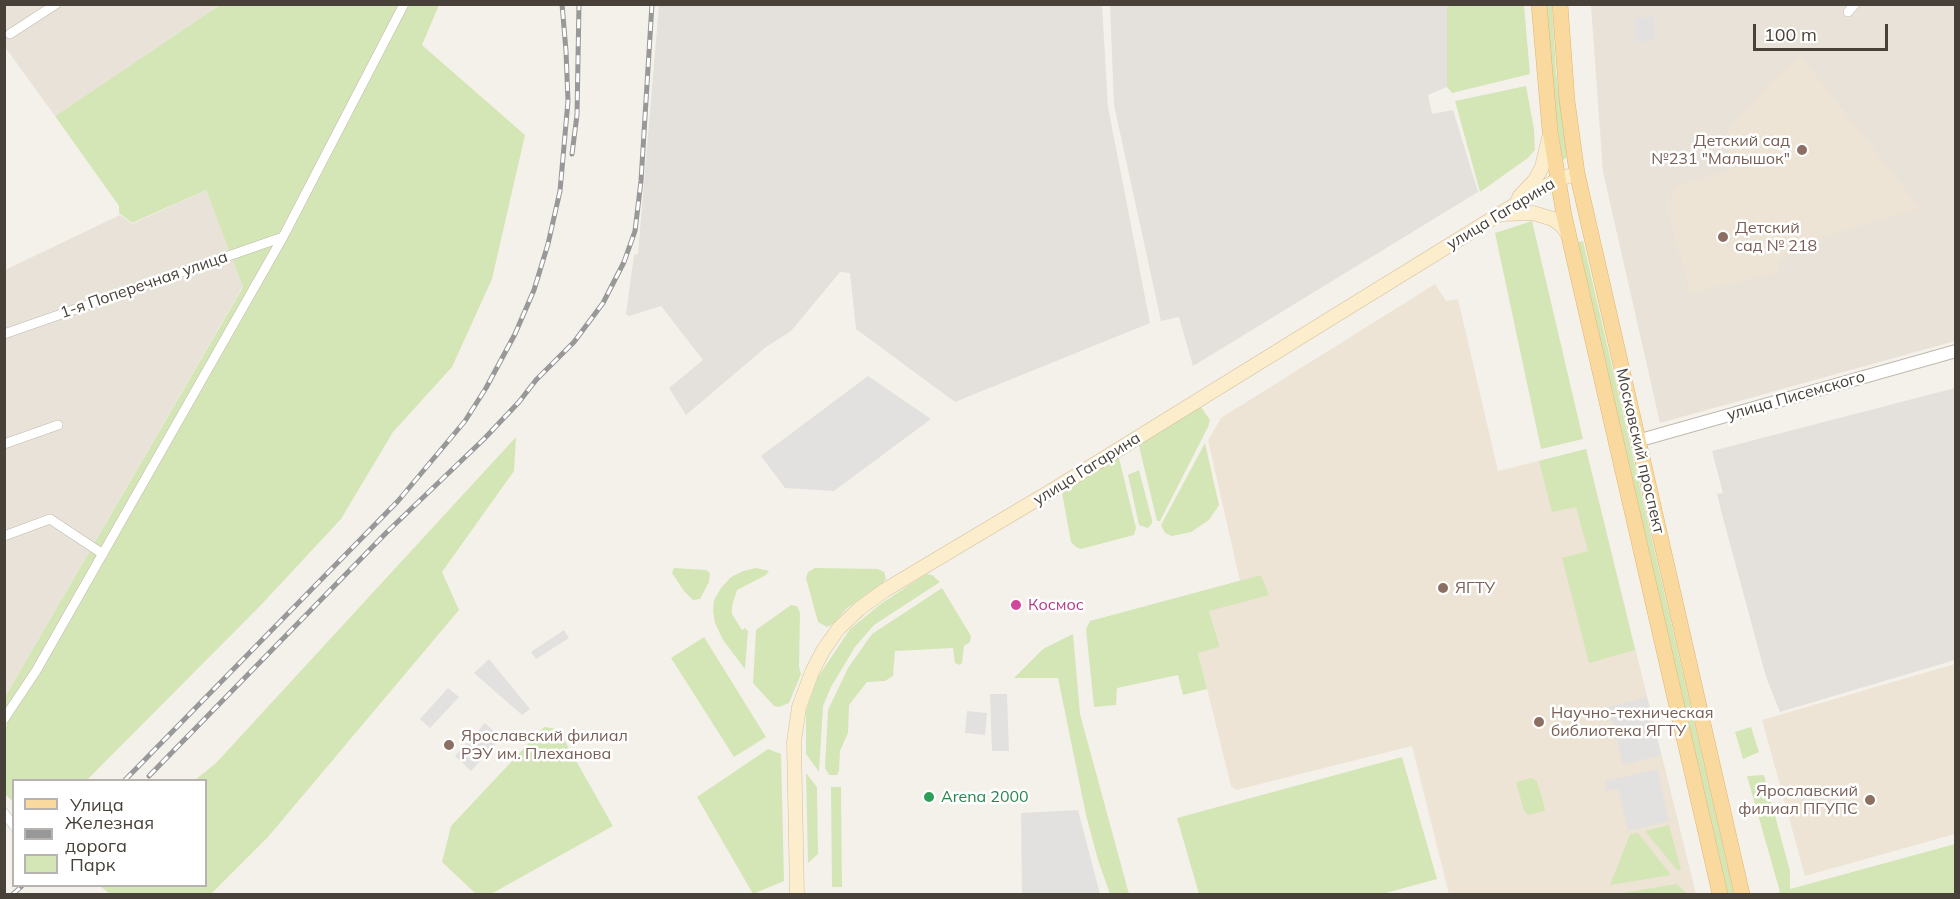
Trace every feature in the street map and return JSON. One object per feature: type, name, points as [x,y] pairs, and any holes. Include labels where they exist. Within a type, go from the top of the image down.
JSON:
[{"type":"main road","name":"Московский проспект","points":[[1539,4],[1550,131],[1557,180],[1720,894]]},
{"type":"main road","name":"Московский проспект","points":[[1560,4],[1564,73],[1577,173],[1742,894]]},
{"type":"main road","points":[[1500,214],[1535,180],[1548,150],[1550,131]]},
{"type":"main road","name":"улица Гагарина","points":[[797,894],[794,742],[799,706],[820,657],[846,621],[885,590],[1056,488],[1500,214],[1557,180],[1577,173]]},
{"type":"main road","points":[[1500,214],[1533,213],[1553,219],[1568,234]]},
{"type":"street","points":[[10,34],[56,4]]},
{"type":"street","points":[[4,719],[36,671],[283,237],[404,4]]},
{"type":"street","name":"1-я Поперечная улица","points":[[4,334],[283,237]]},
{"type":"street","name":"улица Писемского","points":[[1637,441],[1956,351]]},
{"type":"street","points":[[4,444],[58,426]]},
{"type":"street","points":[[4,536],[51,519],[103,554]]},
{"type":"shaded area","points":[[4,5],[220,5],[55,116],[5,47]]},
{"type":"shaded area","points":[[659,5],[1102,5],[1108,107],[1150,323],[955,402],[856,329],[850,273],[840,272],[791,331],[766,347],[686,415],[669,388],[703,360],[661,306],[629,316],[626,314],[634,255],[638,254]]},
{"type":"shaded area","points":[[1110,5],[1447,5],[1447,87],[1428,95],[1432,114],[1453,110],[1478,192],[1193,366],[1179,317],[1161,321],[1114,105]]},
{"type":"shaded area","points":[[1591,5],[1955,5],[1955,341],[1660,423],[1603,172]]},
{"type":"shaded area","points":[[1654,17],[1655,41],[1636,42],[1635,18]]},
{"type":"shaded area","name":"Детский сад №231 \"Малышок\"","points":[[1800,55],[1920,208],[1825,236],[1780,259],[1777,256],[1779,272],[1690,293],[1667,208],[1676,186],[1730,170],[1727,130],[1771,82]]},
{"type":"shaded area","points":[[206,190],[243,286],[5,697],[5,270],[120,215],[132,224]]},
{"type":"shaded area","name":"ЯГТУ","points":[[1435,284],[1446,301],[1458,299],[1498,471],[1586,449],[1696,894],[1449,894],[1412,746],[1236,790],[1231,786],[1198,652],[1220,647],[1209,610],[1261,575],[1240,581],[1208,440],[1221,418]]},
{"type":"shaded area","points":[[868,376],[931,419],[834,491],[785,488],[761,456]]},
{"type":"shaded area","points":[[1955,388],[1955,660],[1780,712],[1766,677],[1723,518],[1717,494],[1723,493],[1712,451]]},
{"type":"shaded area","points":[[564,630],[569,638],[536,659],[531,652]]},
{"type":"shaded area","points":[[489,659],[530,709],[522,715],[474,673]]},
{"type":"shaded area","name":"Ярославский филиал ПГУПС","points":[[1955,664],[1955,834],[1805,876],[1762,720]]},
{"type":"shaded area","points":[[448,688],[459,697],[430,728],[420,719]]},
{"type":"shaded area","points":[[990,694],[1007,694],[1009,751],[992,751]]},
{"type":"shaded area","points":[[1647,697],[1661,755],[1623,765],[1609,707]]},
{"type":"shaded area","points":[[967,711],[987,713],[985,735],[965,733]]},
{"type":"shaded area","points":[[485,723],[501,738],[471,771],[455,756]]},
{"type":"shaded area","points":[[1657,769],[1669,821],[1628,831],[1618,789],[1607,791],[1605,781]]},
{"type":"shaded area","points":[[1078,810],[1100,894],[1022,894],[1021,813]]},
{"type":"green space","points":[[220,5],[439,5],[422,45],[525,135],[492,279],[452,367],[393,432],[341,519],[260,606],[88,779],[12,779],[12,801],[5,794],[4,730],[7,725],[5,697],[243,287],[206,190],[132,223],[119,213],[119,206],[55,116]]},
{"type":"green space","points":[[1447,5],[1524,5],[1530,74],[1452,93],[1447,87]]},
{"type":"green space","points":[[1547,5],[1552,5],[1556,73],[1567,157],[1564,160],[1554,102]]},
{"type":"green space","points":[[1526,86],[1534,129],[1535,150],[1528,158],[1480,192],[1455,101]]},
{"type":"green space","points":[[1532,221],[1583,439],[1541,449],[1495,233]]},
{"type":"green space","points":[[1583,241],[1734,894],[1728,894],[1578,242]]},
{"type":"green space","points":[[1199,404],[1210,420],[1208,427],[1160,521],[1157,521],[1138,442]]},
{"type":"green space","points":[[516,437],[514,471],[442,572],[459,610],[268,837],[211,894],[110,894],[101,887],[207,887],[207,779],[196,779],[216,763]]},
{"type":"green space","points":[[1205,443],[1219,505],[1209,520],[1191,532],[1172,536],[1165,533],[1161,525]]},
{"type":"green space","points":[[1586,449],[1635,650],[1589,663],[1562,558],[1588,551],[1576,507],[1552,512],[1539,461]]},
{"type":"green space","points":[[1118,454],[1136,528],[1134,535],[1081,549],[1076,547],[1071,542],[1062,493],[1066,485]]},
{"type":"green space","points":[[1139,470],[1152,520],[1148,528],[1139,525],[1128,475]]},
{"type":"green space","points":[[674,568],[706,570],[710,573],[709,582],[700,599],[693,600],[684,591],[672,573]]},
{"type":"green space","points":[[756,568],[769,571],[766,575],[737,590],[732,606],[732,614],[742,630],[745,628],[748,631],[745,669],[723,640],[715,623],[714,600],[731,577]]},
{"type":"green space","points":[[815,568],[878,569],[884,572],[886,578],[882,584],[847,608],[833,624],[827,627],[818,622],[806,578],[808,572]]},
{"type":"green space","points":[[926,574],[932,575],[940,582],[874,625],[855,647],[831,687],[823,706],[819,772],[806,754],[806,711],[818,677],[850,629],[882,603]]},
{"type":"green space","points":[[1261,575],[1269,595],[1209,611],[1220,647],[1198,653],[1207,689],[1183,695],[1178,675],[1117,688],[1116,705],[1094,707],[1086,629],[1090,621]]},
{"type":"green space","points":[[942,588],[971,636],[970,642],[964,646],[962,663],[959,665],[955,663],[953,648],[895,651],[893,676],[885,681],[867,682],[849,705],[848,733],[840,751],[839,771],[837,775],[829,775],[825,768],[828,710],[848,668],[872,634]]},
{"type":"green space","points":[[791,605],[797,606],[800,613],[799,667],[801,674],[789,703],[779,707],[774,706],[753,683],[756,630]]},
{"type":"green space","points":[[1073,634],[1080,714],[1129,894],[1110,894],[1098,860],[1086,815],[1058,678],[1014,678],[1043,649]]},
{"type":"green space","points":[[704,637],[766,737],[734,757],[671,658]]},
{"type":"green space","points":[[544,727],[558,729],[613,826],[491,894],[476,894],[442,862],[451,826]]},
{"type":"green space","points":[[1751,727],[1759,752],[1743,759],[1735,732]]},
{"type":"green space","points":[[768,749],[781,754],[784,881],[753,894],[697,797]]},
{"type":"green space","points":[[1402,757],[1437,879],[1382,894],[1199,894],[1177,818]]},
{"type":"green space","points":[[806,773],[817,787],[818,854],[808,863]]},
{"type":"green space","points":[[1764,775],[1790,871],[1790,889],[1955,844],[1955,894],[1772,894],[1780,892],[1747,776]]},
{"type":"green space","points":[[1531,778],[1537,781],[1545,809],[1529,815],[1524,811],[1516,782]]},
{"type":"green space","points":[[831,787],[841,787],[842,887],[832,887]]},
{"type":"green space","points":[[1669,825],[1681,870],[1677,870],[1645,831]]},
{"type":"green space","points":[[1638,833],[1671,875],[1610,885],[1630,834]]},
{"type":"green space","points":[[1677,884],[1687,894],[1615,894]]},
{"type":"railway","points":[[126,779],[398,501],[465,421],[486,388],[515,334],[534,290],[548,244],[560,191],[568,101],[562,4]]},
{"type":"railway","points":[[572,154],[577,115],[579,4]]},
{"type":"railway","points":[[149,776],[387,532],[484,439],[536,380],[574,342],[603,303],[624,262],[635,231],[641,181],[652,4]]},
{"type":"railway","points":[[13,894],[21,887]]},
{"type":"place","name":"Детский сад №231 \"Малышок\"","points":[[1802,150]]},
{"type":"place","name":"Детский сад № 218","points":[[1723,237]]},
{"type":"place","name":"ЯГТУ","points":[[1443,588]]},
{"type":"place","name":"Космос","points":[[1016,605]]},
{"type":"place","name":"Научно-техническая библиотека ЯГТУ","points":[[1539,722]]},
{"type":"place","name":"Ярославский филиал РЭУ им. Плеханова","points":[[449,745]]},
{"type":"place","name":"Arena 2000","points":[[929,797]]},
{"type":"place","name":"Ярославский филиал ПГУПС","points":[[1870,800]]}]
